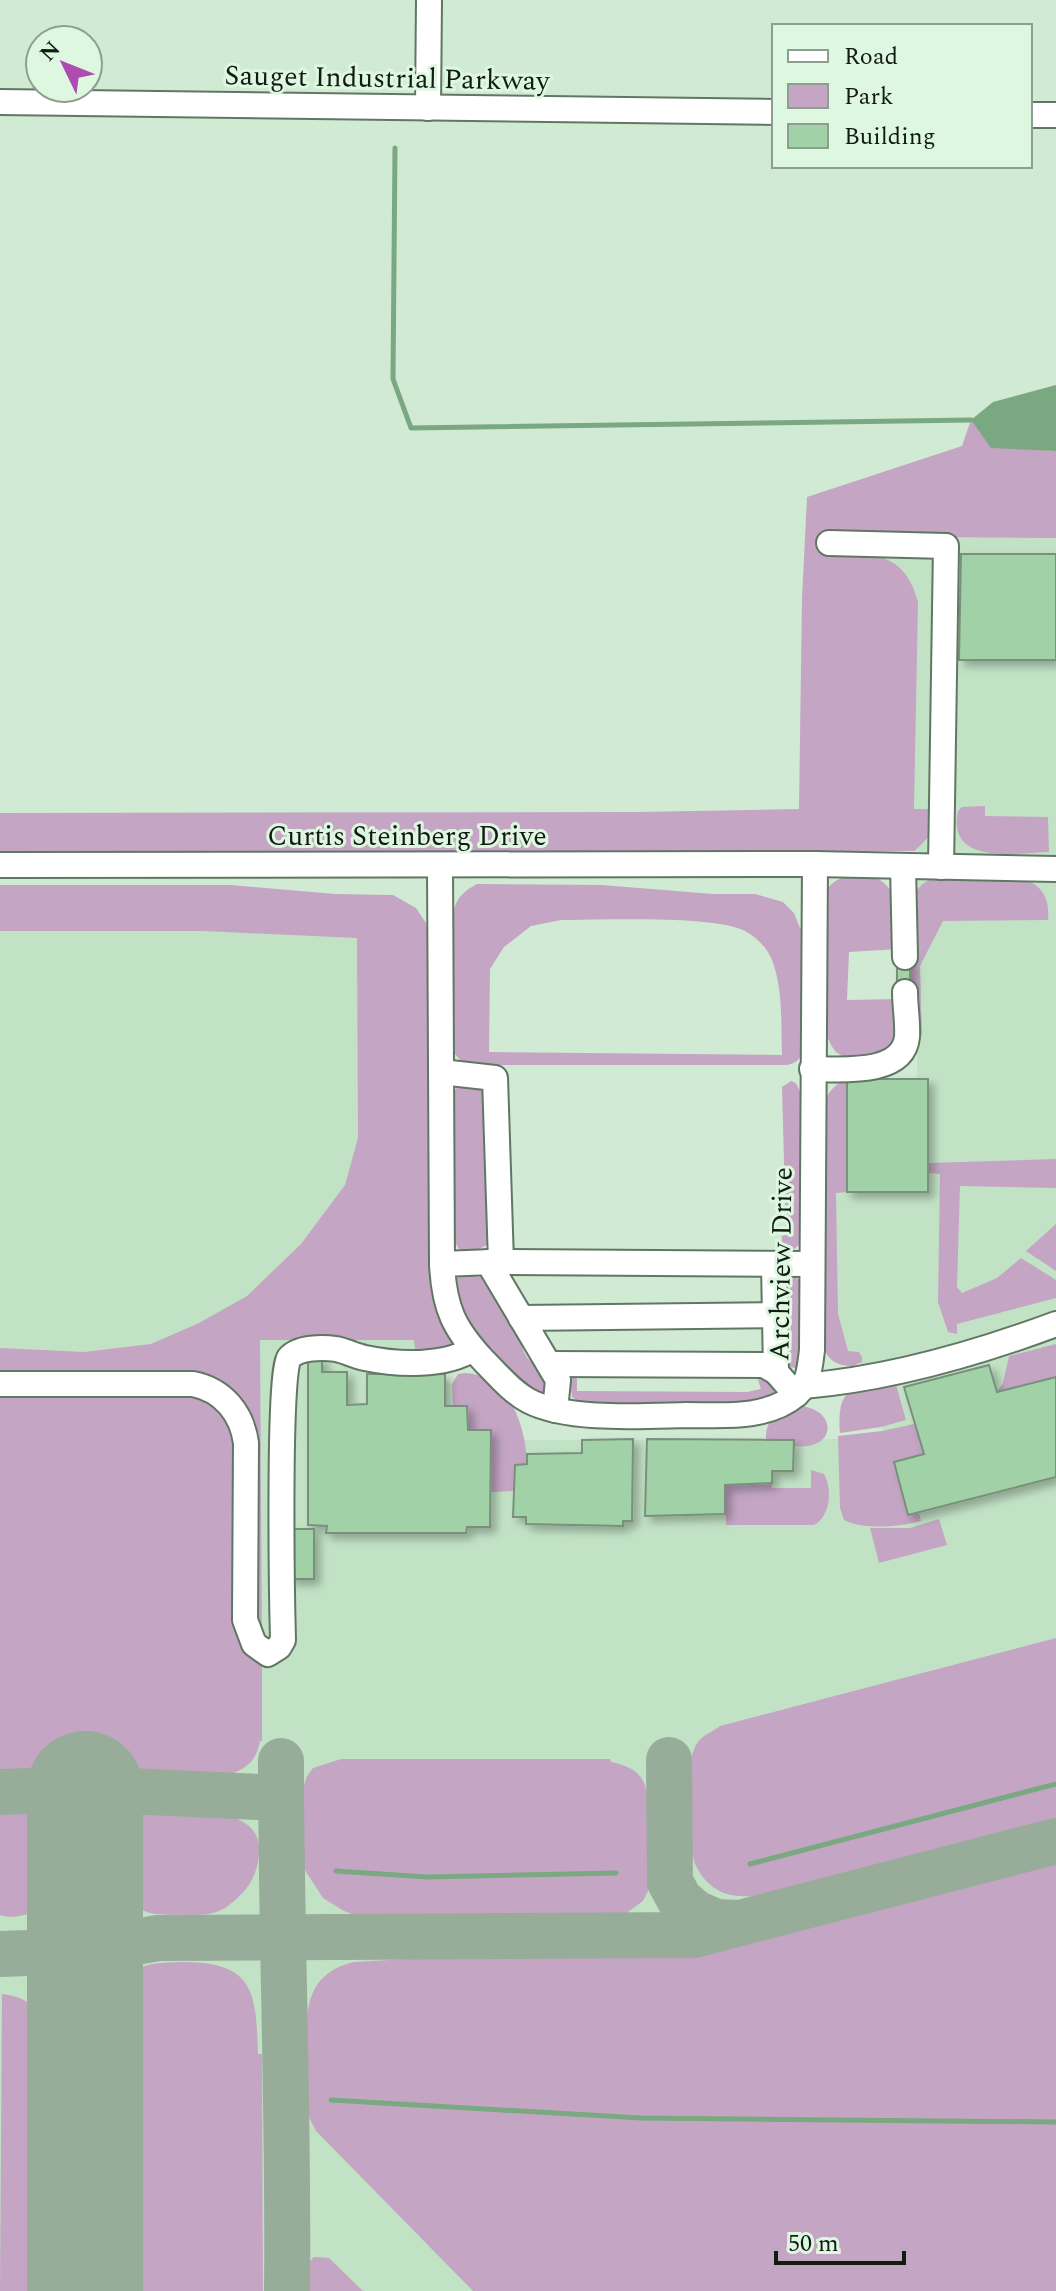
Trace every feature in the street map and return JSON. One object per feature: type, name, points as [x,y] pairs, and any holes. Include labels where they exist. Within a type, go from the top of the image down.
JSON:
[{"type":"street","points":[[428,108],[429,0]]},
{"type":"street","name":"Sauget Industrial Parkway","points":[[0,102],[772,112]]},
{"type":"street","points":[[1032,115],[1056,115]]},
{"type":"street","points":[[829,543],[946,546],[941,867]]},
{"type":"street","name":"Curtis Steinberg Drive","points":[[0,865],[815,864],[1055,872]]},
{"type":"street","name":"Archview Drive","points":[[440,865],[442,1264],[443,1292],[450,1316],[473,1349],[528,1401],[555,1410],[618,1416],[736,1415],[783,1404],[800,1391],[812,1350],[815,864]]},
{"type":"street","points":[[903,866],[905,957]]},
{"type":"street","points":[[812,1069],[869,1068],[887,1064],[901,1053],[907,1036],[905,992]]},
{"type":"street","points":[[441,1072],[495,1078],[495,1262],[521,1318],[558,1380],[555,1410]]},
{"type":"street","points":[[442,1264],[812,1264]]},
{"type":"street","points":[[774,1264],[776,1372]]},
{"type":"street","points":[[521,1318],[775,1315]]},
{"type":"street","points":[[549,1364],[764,1365],[800,1391],[850,1382],[1008,1342],[1056,1324]]},
{"type":"street","points":[[0,1384],[193,1384],[204,1386],[223,1397],[238,1417],[246,1443],[245,1620],[254,1644],[268,1654],[283,1640],[283,1419],[284,1372],[288,1360],[296,1353],[307,1350],[337,1349],[378,1361],[440,1362],[461,1357],[473,1349]]},
{"type":"shaded area","points":[[1056,385],[1056,451],[991,448],[971,420],[993,402]]},
{"type":"shaded area","points":[[814,510],[1056,514],[1056,2291],[0,2291],[0,925],[360,934],[357,1339],[415,1340],[496,1440],[866,1439],[884,1434],[860,1361],[839,1364],[831,1192],[847,1192],[847,1079],[917,1078],[918,831],[810,832]]},
{"type":"green space","points":[[971,420],[991,447],[1056,451],[1056,538],[820,536],[821,554],[854,553],[882,557],[893,563],[912,584],[918,602],[914,809],[929,809],[933,813],[933,832],[915,851],[0,852],[0,813],[799,809],[802,598],[807,497],[962,446]]},
{"type":"green space","points":[[985,806],[985,816],[1048,817],[1049,852],[987,852],[963,841],[957,829],[958,811],[962,807]]},
{"type":"green space","points":[[867,874],[879,879],[892,894],[896,904],[899,949],[849,952],[847,1000],[900,999],[895,1039],[875,1054],[852,1058],[836,1052],[826,1035],[827,889],[845,877]]},
{"type":"green space","points":[[1020,878],[1034,884],[1043,893],[1048,905],[1048,920],[943,921],[920,966],[922,1035],[916,1035],[910,992],[911,905],[917,890],[929,880]]},
{"type":"green space","points":[[477,884],[602,885],[713,894],[755,894],[783,902],[794,913],[800,928],[806,928],[802,1054],[797,1061],[787,1065],[488,1065],[462,1062],[450,1049],[450,940],[453,940],[455,907],[468,889]],"holes":[[[561,920],[709,923],[730,926],[750,934],[766,949],[776,974],[781,1008],[782,1055],[489,1052],[490,969],[504,947],[531,926]]]},
{"type":"green space","points":[[0,885],[231,885],[335,894],[393,895],[416,908],[426,923],[455,1341],[447,1349],[415,1350],[414,1340],[260,1340],[262,1642],[256,1635],[231,1394],[0,1377],[0,1348],[84,1352],[151,1344],[199,1323],[247,1296],[301,1244],[345,1185],[358,1138],[357,938],[203,931],[0,931]]},
{"type":"green space","points":[[847,1080],[847,1192],[836,1193],[838,1314],[848,1351],[859,1352],[862,1357],[862,1362],[853,1366],[832,1360],[825,1351],[822,1339],[824,1101],[836,1085]]},
{"type":"green space","points":[[791,1081],[796,1083],[802,1096],[803,1238],[795,1249],[781,1251],[782,1236],[786,1235],[782,1087]]},
{"type":"green space","points":[[468,1083],[484,1086],[492,1242],[474,1252],[459,1249],[453,1239],[451,1094]]},
{"type":"green space","points":[[1056,1159],[1056,1188],[960,1186],[957,1287],[962,1293],[997,1278],[1021,1258],[1056,1280],[1056,1298],[957,1324],[957,1334],[948,1332],[938,1302],[940,1174],[928,1173],[928,1163]]},
{"type":"green space","points":[[1056,1224],[1056,1271],[1026,1251]]},
{"type":"green space","points":[[464,1275],[484,1277],[521,1340],[525,1355],[542,1374],[548,1390],[542,1393],[520,1381],[494,1359],[472,1333],[459,1311],[454,1280]]},
{"type":"green space","points":[[794,1275],[802,1283],[803,1338],[796,1368],[790,1367],[787,1360],[791,1347],[790,1282]]},
{"type":"green space","points":[[1056,1344],[1056,1377],[997,1392],[1003,1383],[1009,1356]]},
{"type":"green space","points":[[465,1373],[493,1383],[504,1393],[519,1419],[527,1464],[515,1465],[514,1491],[490,1492],[468,1430],[467,1406],[453,1406],[452,1384],[458,1374]]},
{"type":"green space","points":[[760,1376],[777,1385],[766,1399],[748,1403],[580,1403],[572,1397],[570,1380],[574,1377],[577,1379],[577,1391],[747,1392],[761,1389]]},
{"type":"green space","points":[[895,1381],[906,1420],[840,1433],[841,1405],[845,1397],[858,1388]]},
{"type":"green space","points":[[0,1391],[173,1391],[212,1399],[236,1429],[239,1491],[262,1662],[262,1741],[253,1760],[244,1768],[227,1776],[0,1776]]},
{"type":"green space","points":[[799,1406],[812,1408],[821,1414],[828,1429],[825,1436],[809,1446],[794,1446],[794,1440],[766,1440],[771,1421]]},
{"type":"green space","points":[[914,1424],[924,1454],[894,1462],[908,1515],[919,1513],[921,1521],[882,1526],[844,1520],[840,1508],[838,1436]]},
{"type":"green space","points":[[811,1470],[824,1474],[829,1495],[824,1516],[814,1525],[726,1525],[725,1485],[772,1483],[772,1488],[811,1488]]},
{"type":"green space","points":[[939,1519],[947,1545],[879,1563],[870,1528],[910,1528]]},
{"type":"green space","points":[[1056,1638],[1056,1820],[764,1898],[722,1892],[710,1885],[700,1873],[692,1854],[687,1787],[692,1756],[704,1736],[720,1726]]},
{"type":"green space","points":[[341,1759],[610,1759],[637,1773],[651,1800],[650,1887],[643,1901],[621,1917],[360,1917],[344,1911],[323,1898],[301,1864],[301,1795],[307,1776],[313,1768]]},
{"type":"green space","points":[[19,1807],[37,1811],[49,1826],[55,1848],[54,1883],[48,1900],[41,1907],[24,1915],[6,1917],[0,1915],[0,1812]]},
{"type":"green space","points":[[144,1814],[217,1814],[248,1825],[257,1837],[259,1854],[256,1870],[246,1889],[215,1913],[158,1914],[146,1912],[130,1903],[113,1874],[112,1852],[122,1829]]},
{"type":"green space","points":[[1056,1861],[1056,2291],[473,2291],[316,2131],[301,2102],[301,2054],[305,2053],[306,2023],[312,1996],[326,1975],[354,1962],[443,1957],[695,1955]]},
{"type":"green space","points":[[181,1962],[224,1967],[237,1974],[252,1997],[258,2054],[262,2054],[263,2291],[113,2291],[113,1993],[127,1976],[142,1967]]},
{"type":"green space","points":[[2,1994],[25,2000],[39,2013],[54,2055],[54,2291],[0,2291]]},
{"type":"green space","points":[[314,2257],[329,2258],[363,2291],[301,2291],[301,2270]]},
{"type":"building","points":[[961,554],[1056,554],[1056,660],[959,660]]},
{"type":"building","points":[[910,957],[910,992],[897,992],[897,958]]},
{"type":"building","points":[[847,1079],[928,1079],[928,1192],[847,1192]]},
{"type":"building","points":[[308,1358],[322,1358],[322,1372],[347,1372],[347,1405],[367,1404],[367,1374],[445,1374],[445,1406],[467,1406],[468,1430],[491,1430],[490,1527],[467,1527],[466,1533],[326,1533],[327,1526],[308,1525]]},
{"type":"building","points":[[989,1365],[997,1392],[1056,1377],[1056,1477],[908,1515],[894,1462],[924,1454],[904,1387]]},
{"type":"building","points":[[633,1439],[632,1521],[623,1521],[623,1526],[526,1524],[526,1517],[513,1517],[515,1465],[527,1464],[527,1454],[582,1453],[582,1440]]},
{"type":"building","points":[[647,1439],[794,1440],[793,1471],[772,1471],[772,1483],[725,1485],[725,1514],[645,1516]]},
{"type":"building","points":[[289,1529],[314,1529],[314,1579],[289,1579]]},
{"type":"waterway","points":[[395,148],[393,379],[411,428],[971,420]]},
{"type":"waterway","points":[[750,1864],[1056,1784]]},
{"type":"waterway","points":[[336,1871],[427,1877],[616,1873]]},
{"type":"waterway","points":[[331,2100],[641,2118],[1056,2122]]},
{"type":"taxiway","points":[[669,1760],[670,1882],[680,1900],[695,1913],[716,1922],[739,1923]]},
{"type":"taxiway","points":[[281,1761],[287,2291]]},
{"type":"taxiway","points":[[0,1792],[85,1789],[281,1798]]},
{"type":"taxiway","points":[[0,1954],[85,1951],[158,1938],[694,1935],[1056,1841]]},
{"type":"runway","points":[[85,1789],[85,2291]]}]
